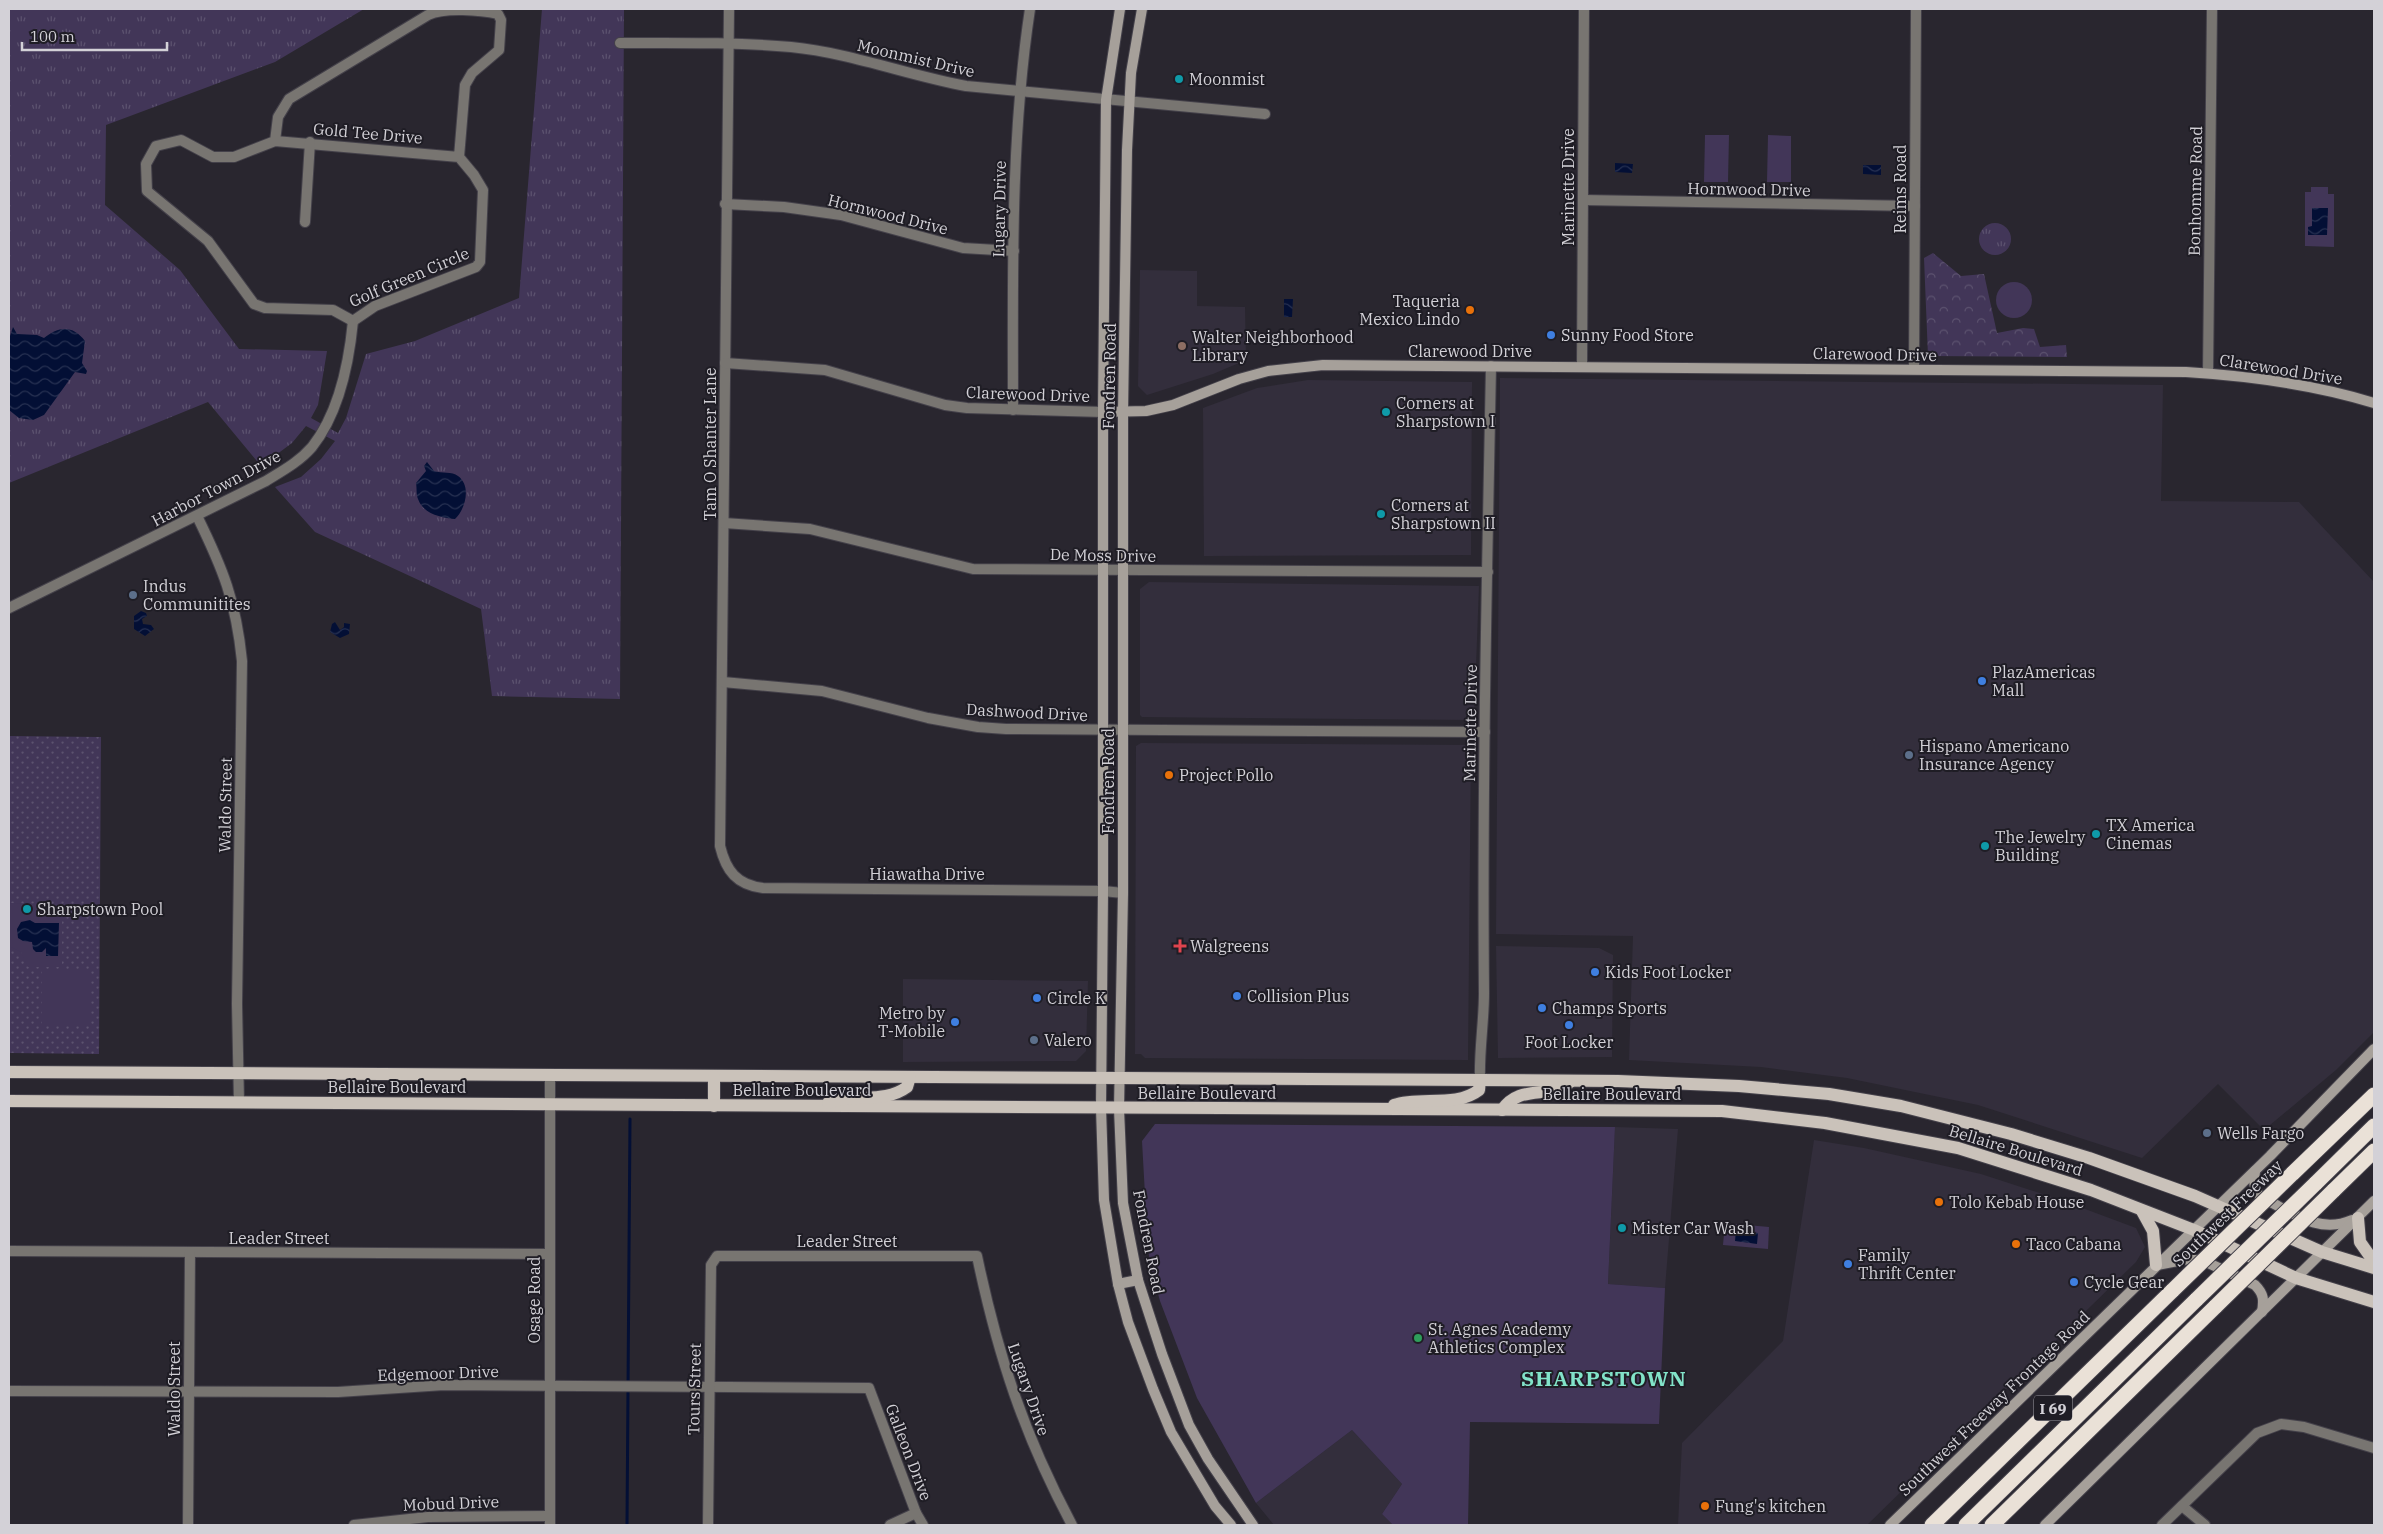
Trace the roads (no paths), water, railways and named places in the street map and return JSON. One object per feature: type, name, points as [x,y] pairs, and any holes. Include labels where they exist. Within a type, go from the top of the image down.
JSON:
[{"type":"highway","name":"Southwest Freeway","points":[[1932,1525],[2374,1095]]},
{"type":"highway","points":[[1966,1525],[2374,1126]]},
{"type":"highway","name":"I 69","points":[[1992,1525],[2374,1151]]},
{"type":"main road","name":"Fondren Road","points":[[1120,9],[1106,100],[1101,1108],[1104,1200],[1118,1284],[1132,1331],[1171,1432],[1215,1506],[1231,1525]]},
{"type":"main road","name":"Fondren Road","points":[[1142,9],[1128,102],[1123,412],[1123,893],[1119,1108],[1123,1203],[1138,1280],[1162,1354],[1189,1424],[1208,1459],[1252,1525]]},
{"type":"main road","name":"Clarewood Drive","points":[[1103,412],[1146,411],[1173,405],[1240,379],[1284,368],[1323,365],[2208,373],[2282,381],[2374,403]]},
{"type":"main road","name":"Southwest Freeway Frontage Road","points":[[1890,1525],[2255,1171],[2374,1049]]},
{"type":"main road","name":"Bellaire Boulevard","points":[[9,1072],[1120,1077],[1572,1081],[1739,1086],[1829,1094],[1900,1106],[2010,1134],[2089,1158],[2217,1206],[2322,1252],[2374,1268]]},
{"type":"main road","points":[[714,1076],[714,1106]]},
{"type":"main road","points":[[819,1107],[843,1098],[891,1096],[907,1087],[910,1077]]},
{"type":"main road","points":[[1382,1109],[1407,1101],[1453,1100],[1467,1097],[1479,1090],[1480,1080]]},
{"type":"main road","points":[[1502,1110],[1516,1096],[1564,1087],[1572,1081]]},
{"type":"main road","name":"Bellaire Boulevard","points":[[9,1101],[1722,1111],[1825,1123],[1958,1148],[2091,1190],[2194,1230],[2296,1278],[2374,1302]]},
{"type":"main road","points":[[2255,1171],[2253,1184],[2260,1196],[2295,1215],[2319,1225],[2341,1225],[2358,1218]]},
{"type":"main road","points":[[2045,1525],[2374,1201]]},
{"type":"main road","points":[[2142,1211],[2153,1231],[2156,1265],[2188,1259],[2204,1261],[2255,1285],[2262,1292],[2264,1298],[2262,1312]]},
{"type":"main road","points":[[2358,1218],[2360,1242],[2374,1262]]},
{"type":"main road","points":[[1118,1284],[1138,1280]]},
{"type":"street","name":"Tam O Shanter Lane","points":[[729,9],[725,204],[720,846],[723,859],[733,876]]},
{"type":"street","name":"Lugary Drive","points":[[1012,410],[1015,149],[1030,9]]},
{"type":"street","name":"Marinette Drive","points":[[1582,366],[1584,9]]},
{"type":"street","name":"Reims Road","points":[[1914,369],[1916,9]]},
{"type":"street","name":"Bonhomme Road","points":[[2208,373],[2212,9]]},
{"type":"street","points":[[275,141],[278,117],[289,98],[434,11],[498,14],[501,20],[501,44],[495,54],[472,73],[465,85],[459,157]]},
{"type":"street","name":"Moonmist Drive","points":[[620,42],[729,44],[792,48],[824,52],[874,63],[931,80],[966,86],[1266,114]]},
{"type":"street","name":"Golf Green Circle","points":[[275,141],[234,157],[213,157],[181,140],[156,146],[146,164],[147,191],[208,241],[254,304],[266,308],[339,312],[353,321],[375,306],[476,267],[480,262],[482,190],[474,175],[459,157]]},
{"type":"street","name":"Gold Tee Drive","points":[[275,141],[310,142],[459,157]]},
{"type":"street","points":[[305,222],[310,142]]},
{"type":"street","name":"Hornwood Drive","points":[[1583,200],[1915,206]]},
{"type":"street","name":"Hornwood Drive","points":[[725,204],[784,207],[841,215],[963,248],[1014,251]]},
{"type":"street","name":"Harbor Town Drive","points":[[9,608],[197,516],[288,468],[312,446],[330,418],[351,345],[353,321]]},
{"type":"street","name":"Clarewood Drive","points":[[725,363],[825,370],[945,405],[967,408],[1103,412]]},
{"type":"street","name":"Marinette Drive","points":[[1480,1080],[1479,1054],[1484,1014],[1485,732],[1491,366]]},
{"type":"street","name":"Waldo Street","points":[[197,516],[227,582],[235,607],[242,661],[237,1004],[239,1102]]},
{"type":"street","name":"De Moss Drive","points":[[724,523],[810,529],[973,569],[1488,572]]},
{"type":"street","name":"Dashwood Drive","points":[[722,682],[822,691],[928,718],[978,727],[1104,730],[1485,732]]},
{"type":"street","name":"Hiawatha Drive","points":[[733,876],[742,883],[763,888],[1103,891],[1123,893]]},
{"type":"street","name":"Osage Road","points":[[550,1075],[550,1520]]},
{"type":"street","name":"Leader Street","points":[[9,1251],[549,1254]]},
{"type":"street","name":"Waldo Street","points":[[188,1525],[190,1252]]},
{"type":"street","name":"Leader Street","points":[[717,1256],[978,1256]]},
{"type":"street","name":"Tours Street","points":[[708,1525],[710,1265],[717,1256]]},
{"type":"street","name":"Lugary Drive","points":[[978,1256],[996,1339],[1016,1405],[1046,1476],[1072,1525]]},
{"type":"street","name":"Edgemoor Drive","points":[[9,1391],[338,1392],[444,1385],[869,1388]]},
{"type":"street","name":"Galleon Drive","points":[[869,1388],[916,1513],[923,1525]]},
{"type":"street","points":[[2162,1525],[2256,1433],[2281,1424],[2304,1427],[2374,1448]]},
{"type":"street","points":[[2182,1506],[2205,1525]]},
{"type":"street","points":[[890,1525],[916,1513]]},
{"type":"street","name":"Mobud Drive","points":[[354,1525],[428,1517],[550,1520]]},
{"type":"water","points":[[1615,163],[1633,164],[1632,173],[1615,172]]},
{"type":"water","points":[[1863,165],[1881,165],[1881,175],[1863,174]]},
{"type":"water","points":[[2312,208],[2328,208],[2327,235],[2308,235],[2308,227],[2312,226]]},
{"type":"water","points":[[1284,299],[1293,299],[1292,317],[1284,317]]},
{"type":"water","points":[[13,327],[17,334],[37,335],[44,338],[55,331],[66,329],[76,332],[85,341],[82,363],[87,371],[86,374],[75,372],[44,415],[33,420],[19,418],[9,410],[9,339]]},
{"type":"water","points":[[427,462],[434,471],[458,476],[465,486],[466,498],[462,510],[455,519],[444,518],[428,512],[420,504],[416,483],[426,471],[424,466]]},
{"type":"water","points":[[141,611],[146,613],[147,616],[142,619],[143,624],[151,625],[154,629],[145,636],[134,629],[134,616]]},
{"type":"water","points":[[335,622],[340,630],[344,627],[344,623],[350,624],[349,634],[340,638],[330,632],[332,624]]},
{"type":"water","points":[[30,920],[35,923],[59,923],[58,956],[46,956],[46,948],[42,952],[36,952],[33,949],[32,942],[23,941],[18,938],[17,929],[21,922]]},
{"type":"water","points":[[1736,1230],[1758,1233],[1757,1244],[1735,1241]]},
{"type":"waterway","points":[[627,1525],[630,1119]]},
{"type":"place","name":"Moonmist","points":[[1179,79]]},
{"type":"place","name":"Taqueria Mexico Lindo","points":[[1470,310]]},
{"type":"place","name":"Sunny Food Store","points":[[1551,335]]},
{"type":"place","name":"Walter Neighborhood Library","points":[[1182,346]]},
{"type":"place","name":"Corners at Sharpstown I","points":[[1386,412]]},
{"type":"place","name":"Corners at Sharpstown II","points":[[1381,514]]},
{"type":"place","name":"Indus Communitites","points":[[133,595]]},
{"type":"place","name":"PlazAmericas Mall","points":[[1982,681]]},
{"type":"place","name":"Hispano Americano Insurance Agency","points":[[1909,755]]},
{"type":"place","name":"Project Pollo","points":[[1169,775]]},
{"type":"place","name":"TX America Cinemas","points":[[2096,834]]},
{"type":"place","name":"The Jewelry Building","points":[[1985,846]]},
{"type":"place","name":"Sharpstown Pool","points":[[27,909]]},
{"type":"place","name":"Walgreens","points":[[1180,946]]},
{"type":"place","name":"Kids Foot Locker","points":[[1595,972]]},
{"type":"place","name":"Collision Plus","points":[[1237,996]]},
{"type":"place","name":"Circle K","points":[[1037,998]]},
{"type":"place","name":"Champs Sports","points":[[1542,1008]]},
{"type":"place","name":"Metro by T-Mobile","points":[[955,1022]]},
{"type":"place","name":"Foot Locker","points":[[1569,1025]]},
{"type":"place","name":"Valero","points":[[1034,1040]]},
{"type":"place","name":"Wells Fargo","points":[[2207,1133]]},
{"type":"place","name":"Tolo Kebab House","points":[[1939,1202]]},
{"type":"place","name":"Mister Car Wash","points":[[1622,1228]]},
{"type":"place","name":"Taco Cabana","points":[[2016,1244]]},
{"type":"place","name":"Family Thrift Center","points":[[1848,1264]]},
{"type":"place","name":"Cycle Gear","points":[[2074,1282]]},
{"type":"place","name":"St. Agnes Academy Athletics Complex","points":[[1418,1338]]},
{"type":"place","name":"Fung's kitchen","points":[[1705,1506]]},
{"type":"district","name":"SHARPSTOWN","points":[[1604,1378]]}]
